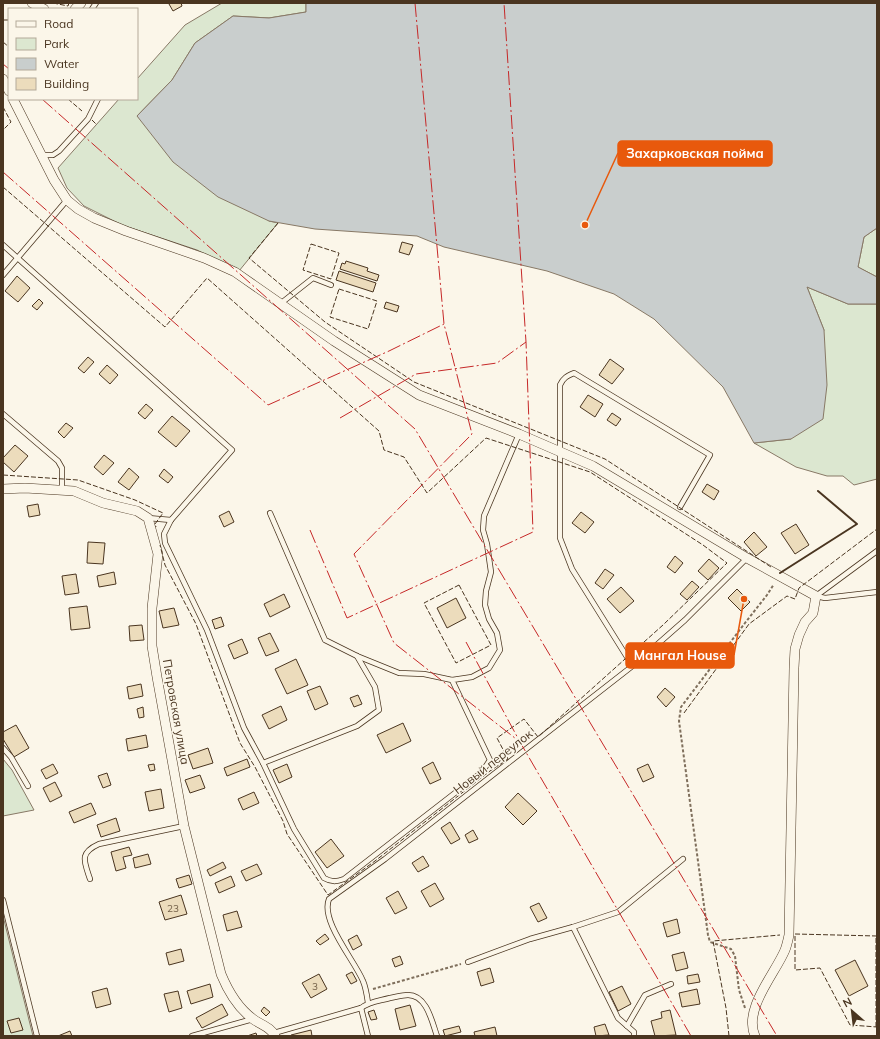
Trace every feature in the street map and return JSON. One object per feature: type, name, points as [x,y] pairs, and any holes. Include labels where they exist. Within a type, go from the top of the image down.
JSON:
[{"type":"street","points":[[32,3],[42,8]]},
{"type":"street","points":[[3,79],[8,89]]},
{"type":"street","points":[[13,100],[54,180],[67,200],[78,209],[94,218],[126,231],[204,258],[235,272],[280,304],[419,395],[519,434],[593,466],[747,558],[816,596],[813,613],[805,622],[795,649],[789,935],[785,950],[753,1013],[752,1023],[755,1036]]},
{"type":"street","points":[[3,489],[25,488],[74,490],[103,502],[137,511],[148,518]]},
{"type":"street","name":"Петровская улица","points":[[148,518],[158,554],[152,608],[152,646],[184,826],[221,974],[232,996],[253,1019],[268,1027],[274,1035]]},
{"type":"lane","points":[[40,155],[47,156],[59,151],[88,119],[98,100]]},
{"type":"lane","points":[[3,275],[67,200]]},
{"type":"lane","points":[[3,246],[232,450],[171,520],[164,534],[165,543],[207,630],[244,728],[263,763],[294,829],[324,878],[330,882],[344,879],[482,772],[490,760],[452,680]]},
{"type":"lane","points":[[280,304],[312,278],[331,285]]},
{"type":"lane","points":[[635,664],[627,657],[572,569],[560,538],[560,385],[563,379],[574,373],[710,455],[680,507]]},
{"type":"lane","points":[[3,414],[58,461],[62,468],[62,490]]},
{"type":"lane","points":[[270,513],[324,640],[399,674],[424,674],[452,680],[472,677],[489,668],[500,650],[497,633],[489,619],[485,605],[486,591],[491,572],[487,544],[483,530],[484,516],[519,434]]},
{"type":"lane","points":[[148,518],[171,520]]},
{"type":"lane","points":[[816,596],[877,551]]},
{"type":"lane","name":"Новый переулок","points":[[368,1003],[364,982],[337,937],[328,914],[327,904],[329,899],[385,859],[635,664],[685,620],[747,558]]},
{"type":"lane","points":[[816,596],[825,598],[877,592]]},
{"type":"lane","points":[[263,763],[358,726],[379,710],[375,687],[357,656]]},
{"type":"lane","points":[[3,748],[28,786]]},
{"type":"lane","points":[[90,879],[84,860],[86,853],[90,848],[99,844],[184,826]]},
{"type":"lane","points":[[468,962],[530,939],[618,912],[683,859]]},
{"type":"lane","points":[[3,900],[37,1036]]},
{"type":"lane","points":[[573,927],[618,1018],[634,1032],[634,1036]]},
{"type":"lane","points":[[627,1026],[645,995],[671,984]]},
{"type":"lane","points":[[274,1035],[360,1008],[368,1003],[414,995],[421,1000],[427,1008],[437,1036]]},
{"type":"lane","points":[[360,1008],[368,1036]]},
{"type":"lane","points":[[192,1036],[253,1019]]},
{"type":"path","points":[[745,1009],[739,990],[735,956],[731,949],[710,942],[708,935],[678,721],[682,707],[767,595],[779,576]]},
{"type":"path","points":[[366,991],[468,962]]},
{"type":"green space","points":[[222,3],[306,3],[306,12],[269,18],[233,16],[195,43],[172,80],[137,116],[269,221],[278,223],[239,271],[197,250],[122,225],[84,206],[67,188],[58,168],[118,100],[138,100],[138,78],[185,25]]},
{"type":"green space","points":[[877,228],[877,277],[858,267],[864,237]]},
{"type":"green space","points":[[807,287],[848,304],[877,304],[877,479],[854,485],[843,476],[827,476],[796,467],[754,443],[791,439],[824,330]]},
{"type":"green space","points":[[3,759],[12,770],[34,810],[3,816]]},
{"type":"green space","points":[[3,916],[33,1036],[3,1036]]},
{"type":"water","points":[[306,3],[877,3],[877,228],[864,237],[858,267],[877,277],[877,304],[848,304],[807,287],[824,330],[827,385],[823,419],[791,439],[754,443],[723,387],[654,319],[614,294],[547,271],[444,247],[417,236],[315,229],[269,221],[218,197],[173,162],[137,116],[172,80],[195,43],[233,16],[269,18],[306,12]]},
{"type":"building","points":[[181,3],[182,6],[173,11],[169,4]]},
{"type":"building","points":[[402,242],[413,245],[409,255],[399,252]]},
{"type":"building","points":[[346,261],[368,268],[367,271],[379,275],[377,281],[340,269],[342,263],[345,264]]},
{"type":"building","points":[[339,271],[376,283],[373,292],[336,280]]},
{"type":"building","points":[[17,276],[30,288],[18,302],[5,291]]},
{"type":"building","points":[[39,299],[43,303],[37,310],[32,306]]},
{"type":"building","points":[[386,302],[399,306],[397,312],[384,308]]},
{"type":"building","points":[[88,357],[94,362],[84,373],[78,368]]},
{"type":"building","points":[[610,359],[624,369],[612,384],[599,375]]},
{"type":"building","points":[[107,365],[118,375],[110,384],[99,374]]},
{"type":"building","points":[[588,395],[603,404],[595,417],[580,407]]},
{"type":"building","points":[[146,404],[153,410],[145,419],[138,413]]},
{"type":"building","points":[[612,413],[621,419],[616,426],[607,420]]},
{"type":"building","points":[[172,416],[190,431],[176,447],[158,432]]},
{"type":"building","points":[[66,423],[73,428],[64,438],[58,432]]},
{"type":"building","points":[[15,445],[28,456],[14,472],[3,462],[3,458]]},
{"type":"building","points":[[104,455],[114,463],[103,475],[94,467]]},
{"type":"building","points":[[129,468],[139,477],[129,490],[118,482]]},
{"type":"building","points":[[164,469],[173,477],[168,483],[159,476]]},
{"type":"building","points":[[707,484],[719,491],[714,500],[702,492]]},
{"type":"building","points":[[38,504],[40,515],[29,517],[27,506]]},
{"type":"building","points":[[229,511],[234,522],[224,527],[219,516]]},
{"type":"building","points":[[581,512],[594,522],[585,533],[572,523]]},
{"type":"building","points":[[796,524],[809,545],[795,554],[781,533]]},
{"type":"building","points":[[754,532],[767,547],[756,556],[744,542]]},
{"type":"building","points":[[88,542],[105,543],[103,564],[87,563]]},
{"type":"building","points":[[675,556],[683,563],[675,573],[667,567]]},
{"type":"building","points":[[709,559],[719,568],[708,580],[698,571]]},
{"type":"building","points":[[605,569],[614,575],[603,589],[595,583]]},
{"type":"building","points":[[114,572],[116,584],[99,587],[97,576]]},
{"type":"building","points":[[76,574],[79,593],[65,595],[62,576]]},
{"type":"building","points":[[692,581],[699,587],[687,600],[680,594]]},
{"type":"building","points":[[621,587],[634,601],[620,613],[607,599]]},
{"type":"building","points":[[737,589],[750,602],[741,611],[728,598]]},
{"type":"building","points":[[284,594],[290,607],[270,617],[264,604]]},
{"type":"building","points":[[456,598],[466,618],[447,628],[437,608]]},
{"type":"building","points":[[87,606],[90,628],[71,630],[69,608]]},
{"type":"building","points":[[174,608],[179,625],[163,628],[159,611]]},
{"type":"building","points":[[221,617],[224,626],[215,629],[212,620]]},
{"type":"building","points":[[142,625],[144,640],[130,641],[129,626]]},
{"type":"building","points":[[270,633],[279,651],[266,656],[258,638]]},
{"type":"building","points":[[242,639],[248,653],[234,659],[228,645]]},
{"type":"building","points":[[296,659],[308,685],[287,694],[275,669]]},
{"type":"building","points":[[141,684],[143,696],[129,699],[127,687]]},
{"type":"building","points":[[320,686],[328,704],[315,710],[307,691]]},
{"type":"building","points":[[665,688],[675,697],[666,707],[657,697]]},
{"type":"building","points":[[358,695],[362,704],[354,707],[350,698]]},
{"type":"building","points":[[281,706],[287,720],[269,729],[262,715]]},
{"type":"building","points":[[143,707],[144,717],[139,718],[137,709]]},
{"type":"building","points":[[403,723],[411,741],[386,753],[377,735]]},
{"type":"building","points":[[16,725],[29,748],[14,757],[3,739],[3,732]]},
{"type":"building","points":[[146,735],[148,747],[128,751],[126,739]]},
{"type":"building","points":[[208,748],[213,763],[193,769],[188,755]]},
{"type":"building","points":[[247,759],[250,767],[227,776],[224,768]]},
{"type":"building","points":[[433,762],[441,779],[430,784],[422,768]]},
{"type":"building","points":[[53,764],[58,773],[46,779],[41,770]]},
{"type":"building","points":[[154,764],[155,770],[150,771],[148,765]]},
{"type":"building","points":[[287,764],[292,777],[279,783],[273,770]]},
{"type":"building","points":[[648,764],[654,777],[643,782],[637,769]]},
{"type":"building","points":[[107,773],[111,785],[103,788],[98,776]]},
{"type":"building","points":[[200,775],[205,788],[190,793],[185,780]]},
{"type":"building","points":[[55,782],[62,796],[50,802],[43,788]]},
{"type":"building","points":[[161,789],[164,808],[149,811],[145,792]]},
{"type":"building","points":[[254,792],[259,803],[243,810],[238,799]]},
{"type":"building","points":[[518,793],[537,811],[523,825],[505,807]]},
{"type":"building","points":[[91,803],[96,814],[74,823],[69,812]]},
{"type":"building","points":[[116,818],[120,831],[101,837],[97,825]]},
{"type":"building","points":[[450,822],[460,839],[451,844],[441,828]]},
{"type":"building","points":[[473,830],[478,839],[469,843],[465,835]]},
{"type":"building","points":[[331,839],[344,856],[327,868],[315,852]]},
{"type":"building","points":[[129,847],[132,855],[123,857],[126,868],[116,871],[111,852]]},
{"type":"building","points":[[148,854],[151,864],[135,868],[133,858]]},
{"type":"building","points":[[423,856],[429,866],[418,872],[412,863]]},
{"type":"building","points":[[223,862],[226,868],[210,876],[207,870]]},
{"type":"building","points":[[257,864],[262,874],[246,881],[241,871]]},
{"type":"building","points":[[189,875],[192,884],[179,888],[176,879]]},
{"type":"building","points":[[231,876],[235,886],[219,893],[215,883]]},
{"type":"building","points":[[435,883],[444,899],[430,907],[421,891]]},
{"type":"building","points":[[398,891],[407,908],[395,914],[386,898]]},
{"type":"building","points":[[181,895],[187,914],[165,920],[159,902]]},
{"type":"building","points":[[539,903],[547,918],[538,922],[530,907]]},
{"type":"building","points":[[237,911],[242,927],[227,931],[223,915]]},
{"type":"building","points":[[677,919],[680,933],[667,937],[663,923]]},
{"type":"building","points":[[325,934],[329,939],[320,945],[316,941]]},
{"type":"building","points":[[357,935],[362,945],[353,950],[348,940]]},
{"type":"building","points":[[181,949],[184,961],[169,965],[166,953]]},
{"type":"building","points":[[684,952],[688,968],[676,971],[672,955]]},
{"type":"building","points":[[400,956],[403,964],[395,967],[392,959]]},
{"type":"building","points":[[855,960],[868,986],[849,996],[835,970]]},
{"type":"building","points":[[490,968],[494,982],[481,986],[477,972]]},
{"type":"building","points":[[352,972],[357,981],[351,984],[346,975]]},
{"type":"building","points":[[319,974],[327,989],[311,998],[302,983]]},
{"type":"building","points":[[698,974],[700,982],[688,984],[687,976]]},
{"type":"building","points":[[210,984],[213,997],[191,1004],[187,991]]},
{"type":"building","points":[[622,986],[631,1004],[618,1011],[609,992]]},
{"type":"building","points":[[107,988],[111,1004],[96,1008],[92,992]]},
{"type":"building","points":[[697,989],[700,1004],[682,1007],[679,993]]},
{"type":"building","points":[[178,991],[182,1008],[169,1012],[164,994]]},
{"type":"building","points":[[222,1004],[228,1015],[202,1028],[196,1018]]},
{"type":"building","points":[[410,1005],[416,1026],[400,1030],[395,1009]]},
{"type":"building","points":[[264,1007],[270,1012],[266,1016],[261,1011]]},
{"type":"building","points":[[374,1010],[377,1019],[371,1020],[368,1012]]},
{"type":"building","points":[[670,1010],[676,1035],[655,1036],[651,1021],[662,1018],[661,1012]]},
{"type":"building","points":[[19,1018],[23,1030],[11,1033],[7,1021]]},
{"type":"building","points":[[605,1024],[609,1035],[596,1036],[594,1027]]},
{"type":"building","points":[[459,1026],[461,1032],[445,1036],[443,1030]]},
{"type":"building","points":[[495,1027],[497,1036],[475,1036],[474,1032]]},
{"type":"building","points":[[311,1030],[312,1036],[291,1035]]},
{"type":"building","points":[[70,1031],[72,1036],[58,1036]]},
{"type":"building","points":[[256,1033],[257,1036],[247,1036]]},
{"type":"fence","points":[[53,3],[68,6],[69,3]]},
{"type":"fence","points":[[3,20],[8,20]]},
{"type":"fence","points":[[3,42],[8,46]]},
{"type":"fence","points":[[69,100],[82,111]]},
{"type":"fence","points":[[3,107],[11,122],[3,130]]},
{"type":"fence","points":[[92,120],[97,125]]},
{"type":"fence","points":[[3,187],[165,327],[207,278],[379,431],[384,450],[404,457],[427,493],[486,438],[590,472],[703,545],[727,563],[663,625],[538,737],[524,719],[497,738],[508,759],[490,771],[375,861],[328,895],[287,834],[283,821],[255,767],[240,743],[196,624],[165,565],[160,545]]},
{"type":"fence","points":[[278,223],[249,258],[325,322],[414,382],[605,459],[771,567]]},
{"type":"fence","points":[[311,244],[339,253],[331,279],[303,270],[311,244]]},
{"type":"fence","points":[[339,289],[377,301],[368,329],[330,317],[339,289]]},
{"type":"fence","points":[[3,475],[78,480],[135,500],[163,513],[155,524],[156,527]]},
{"type":"fence","points":[[684,713],[749,624],[787,596],[795,599],[799,588],[877,529]]},
{"type":"fence","points":[[459,585],[491,645],[456,663],[424,603],[459,585]]},
{"type":"fence","points":[[877,936],[795,934],[795,970],[820,968],[850,1025],[877,1027]]},
{"type":"fence","points":[[729,1036],[726,1008],[713,941],[780,935]]},
{"type":"fence","points":[[876,936],[876,1027]]},
{"type":"wall","points":[[780,573],[857,524],[818,491]]},
{"type":"power","points":[[415,3],[444,324],[472,434],[354,554],[394,643],[520,742]]},
{"type":"power","points":[[310,530],[347,618],[533,532],[526,342],[504,3]]},
{"type":"power","points":[[3,64],[8,68]]},
{"type":"power","points":[[43,100],[415,429],[777,1036]]},
{"type":"power","points":[[3,172],[268,405],[389,351],[444,324]]},
{"type":"power","points":[[340,418],[416,374],[497,363],[526,342]]},
{"type":"power","points":[[466,642],[520,742],[691,1036]]},
{"type":"place","name":"Захарковская пойма","points":[[585,225]]},
{"type":"place","name":"Мангал House","points":[[744,599]]}]
